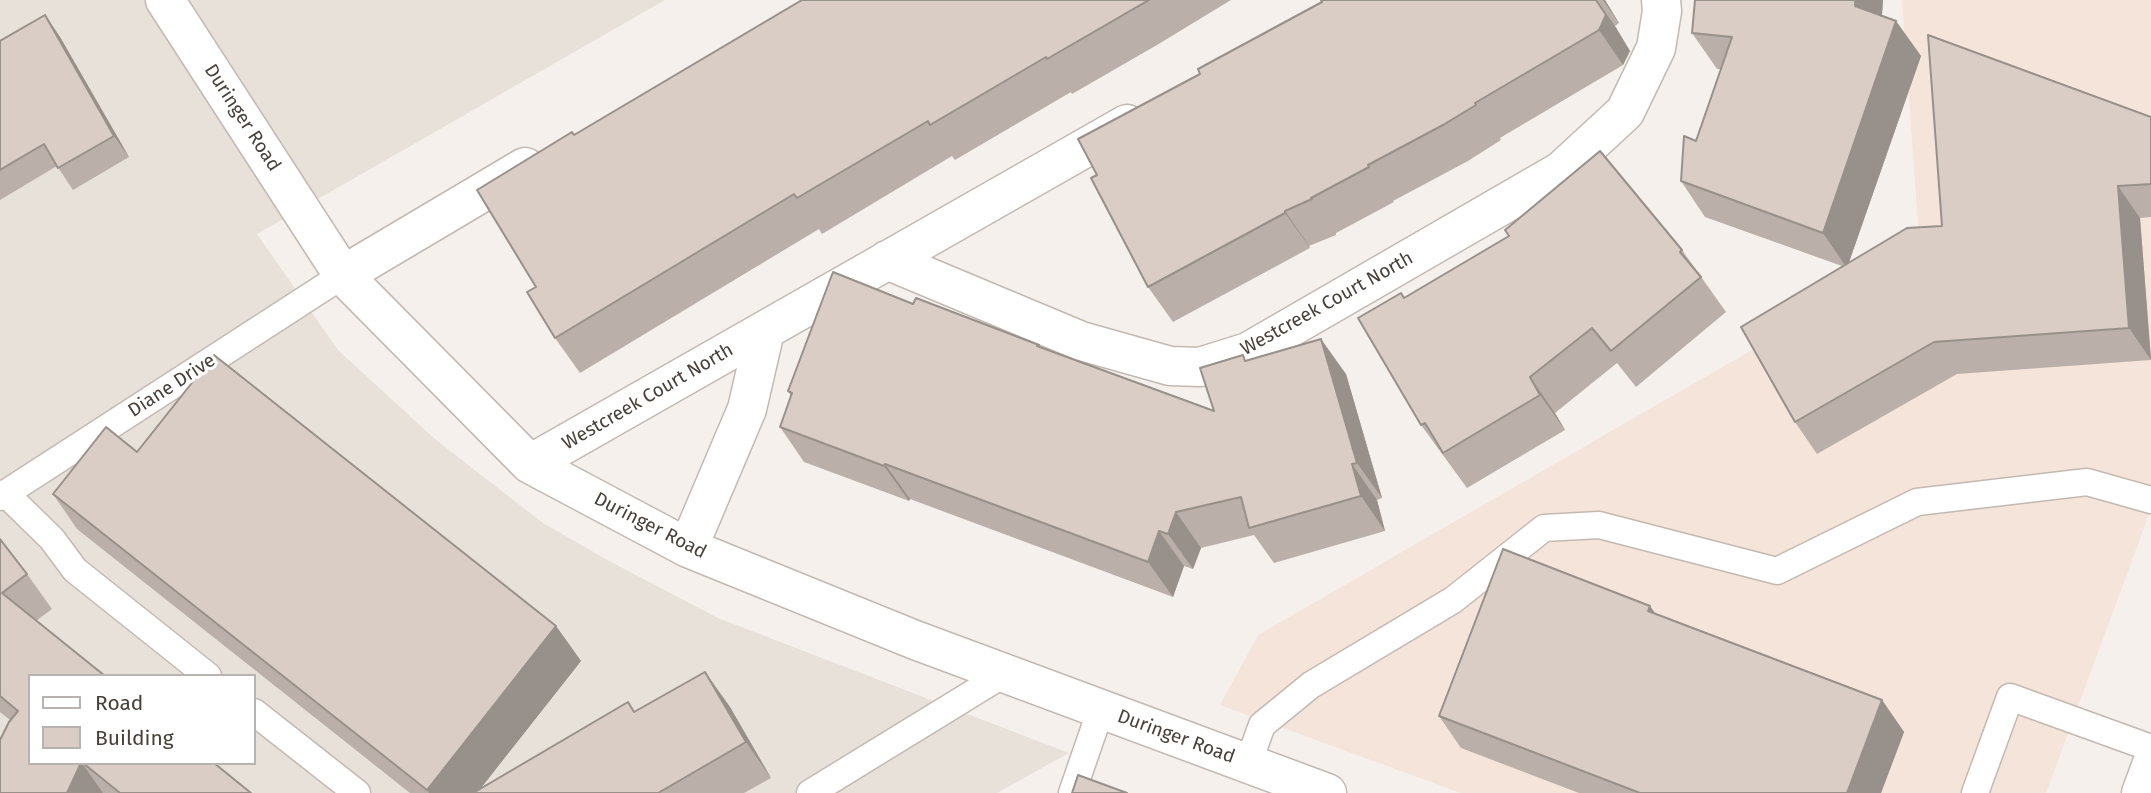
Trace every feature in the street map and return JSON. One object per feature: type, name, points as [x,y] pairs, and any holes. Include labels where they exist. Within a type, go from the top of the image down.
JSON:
[{"type":"street","name":"Duringer Road","points":[[165,0],[343,275],[530,464],[688,548],[915,640],[1327,793]]},
{"type":"street","name":"Westcreek Court North","points":[[887,260],[1081,341],[1170,366],[1200,367],[1248,352],[1561,171],[1625,112],[1656,48],[1662,11],[1661,0]]},
{"type":"street","name":"Westcreek Court North","points":[[530,464],[1152,110]]},
{"type":"street","points":[[343,275],[556,148]]},
{"type":"street","name":"Westcreek Court North","points":[[688,548],[747,409],[765,331]]},
{"type":"street","points":[[2141,793],[2151,766]]},
{"type":"lane","name":"Diane Drive","points":[[3,495],[343,275]]},
{"type":"lane","points":[[1248,764],[1262,725],[1311,685],[1452,600],[1544,528],[1600,524],[1777,570],[1917,502],[2087,482],[2151,500]]},
{"type":"lane","points":[[3,495],[52,539],[75,570],[205,674]]},
{"type":"lane","points":[[810,793],[1004,674]]},
{"type":"lane","points":[[1975,793],[2010,698],[2151,748]]},
{"type":"lane","points":[[1072,793],[1101,709]]},
{"type":"lane","points":[[256,714],[356,793]]},
{"type":"shaded area","points":[[0,0],[665,0],[257,234],[338,350],[436,440],[543,523],[718,618],[1069,753],[997,793],[0,793]]},
{"type":"shaded area","points":[[1902,0],[2151,0],[2151,509],[2046,793],[1461,793],[1220,705],[1258,635],[1920,253]]},
{"type":"building","points":[[802,0],[1149,0],[930,125],[928,121],[797,198],[794,194],[555,338],[527,292],[536,287],[477,190],[572,132],[574,135]]},
{"type":"building","points":[[1321,0],[1596,0],[1606,15],[1599,30],[1475,103],[1476,105],[1443,125],[1148,287],[1091,178],[1097,175],[1078,139],[1200,74],[1198,69],[1322,2]]},
{"type":"building","points":[[1695,0],[1855,0],[1855,6],[1896,21],[1823,233],[1681,181],[1684,136],[1696,141],[1732,37],[1692,33]]},
{"type":"building","points":[[45,15],[114,136],[58,168],[44,144],[0,170],[0,41]]},
{"type":"building","points":[[1928,35],[2151,117],[2151,184],[2118,186],[2129,328],[1934,342],[1795,422],[1741,327],[1907,228],[1942,226]]},
{"type":"building","points":[[1600,151],[1701,277],[1611,351],[1592,328],[1530,377],[1540,395],[1443,453],[1425,423],[1421,425],[1358,318],[1401,293],[1404,298],[1509,236],[1505,230]]},
{"type":"building","points":[[833,272],[913,304],[916,298],[1214,411],[1200,368],[1243,355],[1245,361],[1321,339],[1357,463],[1352,464],[1361,496],[1249,528],[1241,497],[1176,512],[1168,534],[1159,531],[1148,562],[780,427],[792,393],[788,391]]},
{"type":"building","points":[[214,355],[556,626],[427,790],[53,494],[106,427],[137,452]]},
{"type":"building","points":[[0,539],[27,574],[2,593],[103,674],[28,674],[28,765],[80,765],[67,793],[0,793],[0,740],[18,711],[0,696]]},
{"type":"building","points":[[1503,549],[1650,606],[1648,611],[1882,700],[1847,793],[1640,793],[1439,716]]},
{"type":"building","points":[[705,672],[746,742],[658,793],[473,793],[628,702],[634,712]]},
{"type":"building","points":[[85,765],[216,765],[251,793],[120,793]]},
{"type":"building","points":[[1078,775],[1127,793],[1072,793]]}]
